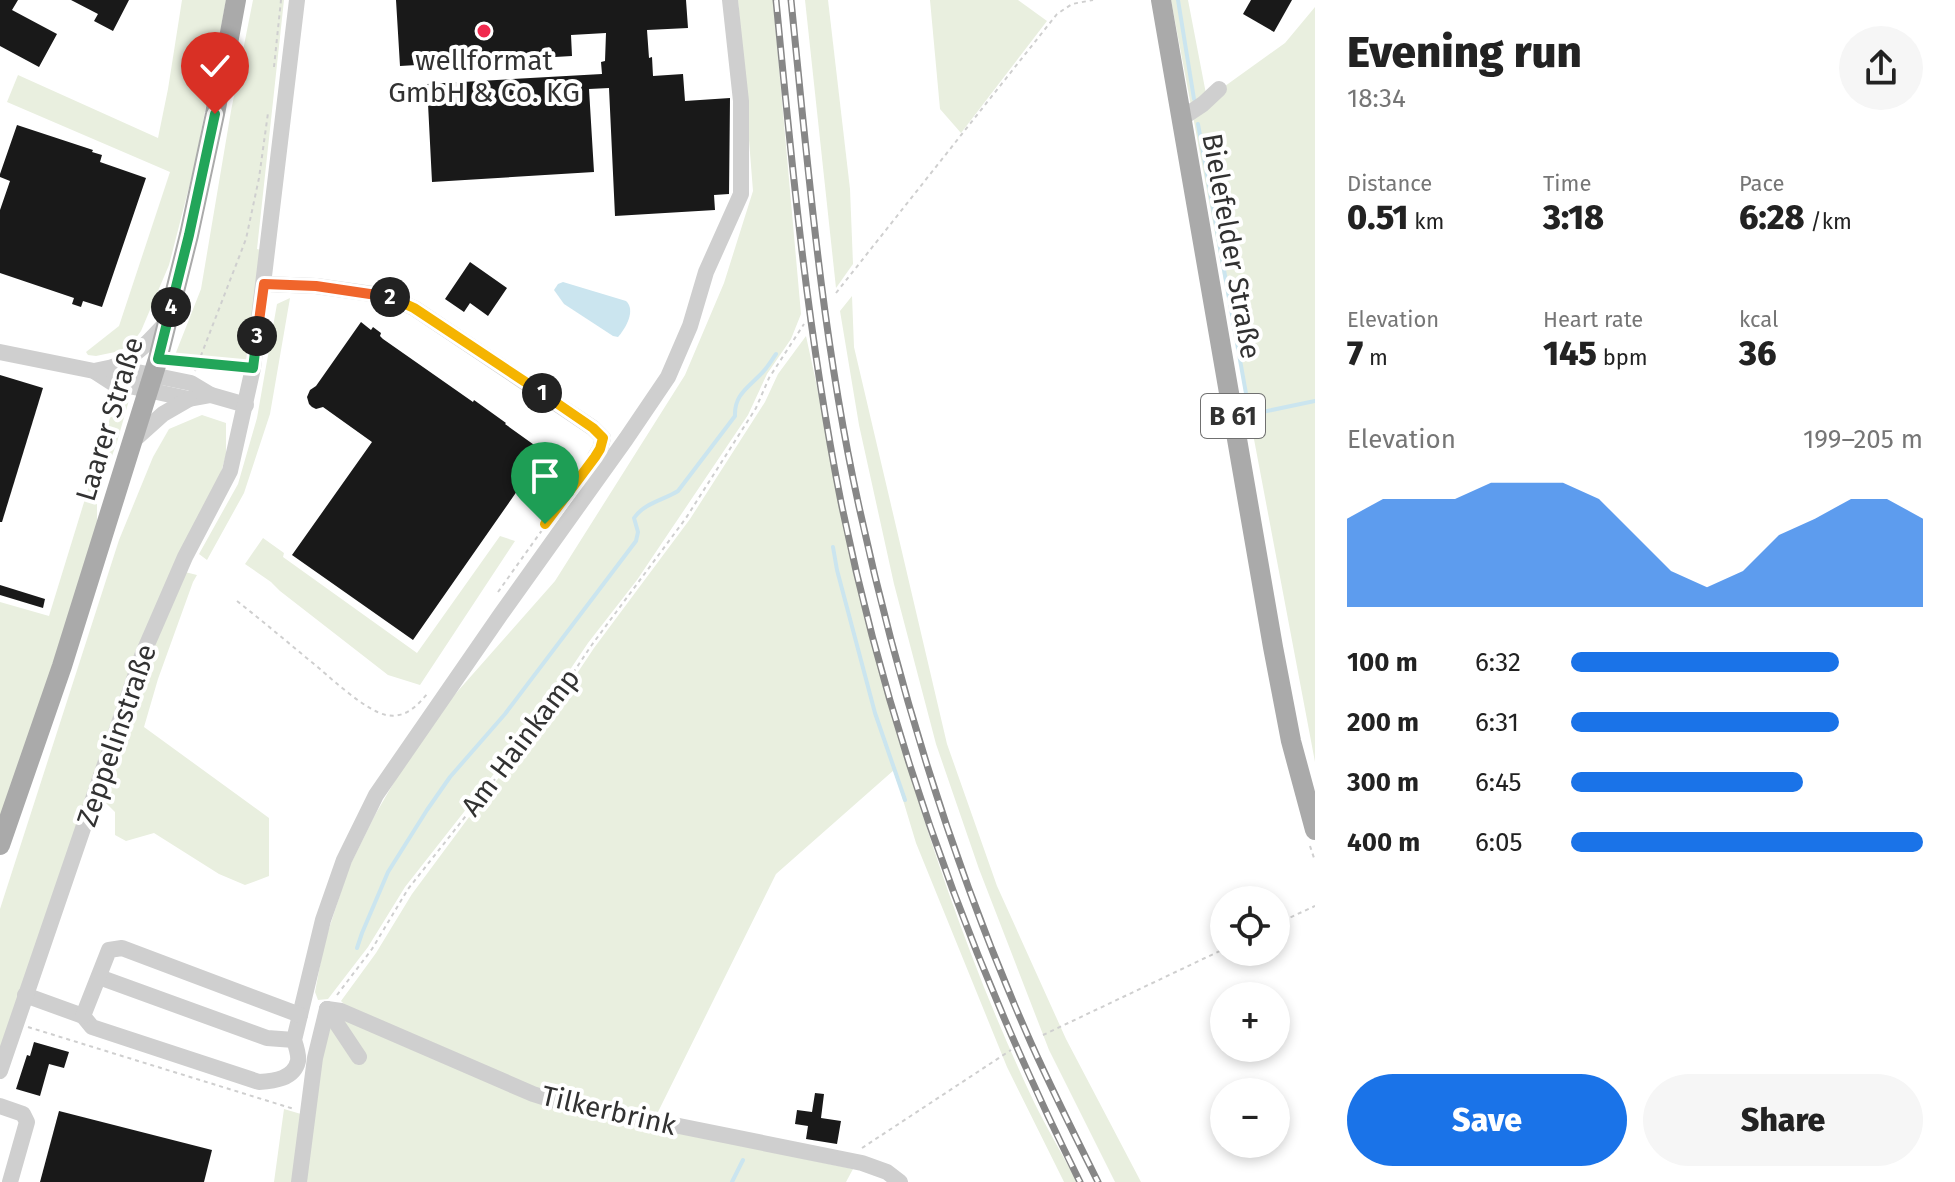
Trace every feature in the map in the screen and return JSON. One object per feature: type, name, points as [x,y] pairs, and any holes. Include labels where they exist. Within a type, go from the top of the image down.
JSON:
[{"type":"main road","name":"Laarer Straße","points":[[0,845],[62,666],[153,375],[193,220],[236,0]]},
{"type":"main road","name":"Bielefelder Straße","points":[[1161,0],[1286,714],[1315,830]]},
{"type":"street","name":"Zeppelinstraße","points":[[0,1071],[142,656],[185,557],[230,471],[253,368],[297,0]]},
{"type":"street","points":[[25,995],[83,1016],[92,1027],[259,1082],[278,1081],[292,1072],[298,1060],[294,1040],[323,920],[344,860],[376,795],[643,415],[668,377],[690,326],[706,272],[741,194],[741,101],[730,0]]},
{"type":"street","points":[[1182,118],[1219,89]]},
{"type":"street","points":[[264,284],[316,286],[386,296],[414,308],[593,428],[603,438],[595,457]]},
{"type":"street","points":[[94,371],[125,362],[146,345],[167,321]]},
{"type":"street","points":[[0,352],[94,371],[111,382],[153,375],[189,399]]},
{"type":"street","points":[[113,367],[191,383],[211,395],[246,405]]},
{"type":"street","points":[[134,440],[163,414],[189,399],[211,395]]},
{"type":"street","points":[[83,1016],[109,950],[122,948],[300,1015]]},
{"type":"street","points":[[99,977],[267,1038],[294,1040]]},
{"type":"street","points":[[327,1009],[359,1057]]},
{"type":"street","points":[[299,1182],[315,1058],[327,1009]]},
{"type":"street","name":"Tilkerbrink","points":[[327,1009],[341,1011],[555,1101],[876,1167],[900,1182]]},
{"type":"street","points":[[0,1106],[23,1114],[27,1122],[10,1182]]},
{"type":"path","points":[[273,78],[281,0]]},
{"type":"path","points":[[836,293],[1057,14],[1072,4],[1093,0]]},
{"type":"path","points":[[198,363],[246,239],[269,107]]},
{"type":"path","name":"Am Hainkamp","points":[[327,1009],[372,949],[408,889],[541,721],[591,646],[686,518],[756,408],[769,378],[804,324]]},
{"type":"path","points":[[153,375],[198,363],[253,368]]},
{"type":"path","points":[[491,602],[595,457]]},
{"type":"path","points":[[237,601],[372,709],[385,715],[400,715],[413,710],[428,694]]},
{"type":"path","points":[[1290,918],[1315,906]]},
{"type":"path","points":[[1043,1035],[1210,956]]},
{"type":"path","points":[[16,1024],[309,1114]]},
{"type":"path","points":[[850,1161],[855,1152],[1011,1050]]},
{"type":"green space","points":[[182,0],[226,0],[195,164],[169,265],[141,331],[130,346],[115,352],[88,355],[86,352],[119,326],[170,172],[7,102],[18,75],[158,138]]},
{"type":"green space","points":[[253,0],[284,0],[257,249],[261,250],[245,365],[175,355],[201,289]]},
{"type":"green space","points":[[738,0],[773,0],[801,314],[791,339],[767,374],[748,415],[637,580],[588,643],[537,719],[405,887],[368,947],[328,999],[318,1000],[315,992],[324,944],[349,867],[375,815],[442,709],[555,581],[685,375],[724,283],[753,191]]},
{"type":"green space","points":[[805,0],[828,0],[850,189],[853,264],[836,288]]},
{"type":"green space","points":[[930,0],[1018,0],[1047,21],[961,133],[940,109]]},
{"type":"green space","points":[[1171,0],[1188,0],[1207,99],[1285,43],[1315,7],[1315,762]]},
{"type":"green space","points":[[852,296],[854,347],[947,744],[997,886],[1066,1039],[1141,1182],[1115,1182],[1049,1050],[979,869],[936,744],[894,584],[859,425],[840,311]]},
{"type":"green space","points":[[290,298],[270,414],[244,493],[207,560],[199,554],[238,484],[257,418],[277,304]]},
{"type":"green space","points":[[806,336],[860,598],[919,805],[997,1019],[1034,1102],[1077,1182],[1064,1182],[1007,1067],[916,843],[894,770],[776,874],[655,1118],[556,1097],[349,1009],[341,1001],[376,953],[412,894],[492,786],[544,723],[594,648],[690,519],[765,402],[778,374]]},
{"type":"green space","points":[[117,395],[129,400],[97,497],[97,524],[71,613],[0,819],[0,602],[49,616]]},
{"type":"green space","points":[[202,415],[226,423],[226,455],[217,486],[170,577],[0,1054],[0,909],[119,540],[153,457],[169,429]]},
{"type":"green space","points":[[500,536],[515,541],[420,685],[388,675],[245,564],[263,538],[284,553],[283,557],[417,653]]},
{"type":"green space","points":[[185,572],[197,575],[158,679],[144,727],[269,818],[269,876],[245,885],[219,874],[154,833],[126,841],[115,835],[115,812],[104,801],[134,701],[132,699]]},
{"type":"green space","points":[[342,1017],[553,1106],[853,1169],[846,1182],[274,1182],[284,1109],[311,1117],[326,1026]]},
{"type":"water","points":[[563,282],[626,301],[630,314],[618,337],[564,304],[554,290]]},
{"type":"building","points":[[0,0],[18,0],[12,10],[57,34],[39,67],[0,46]]},
{"type":"building","points":[[71,0],[129,0],[113,31],[94,21],[98,14]]},
{"type":"building","points":[[396,0],[686,0],[688,28],[647,30],[649,58],[652,57],[653,76],[683,74],[685,101],[730,98],[729,194],[714,195],[715,210],[615,216],[609,88],[589,89],[594,172],[432,182],[427,84],[602,74],[606,33],[571,35],[572,56],[400,66]]},
{"type":"building","points":[[1251,0],[1292,0],[1274,32],[1243,14]]},
{"type":"building","points":[[17,125],[93,150],[102,155],[100,162],[146,178],[102,307],[83,301],[81,307],[72,304],[74,298],[0,273],[0,210],[10,181],[0,177],[0,174]]},
{"type":"building","points":[[470,262],[507,288],[488,316],[470,303],[464,312],[445,299]]},
{"type":"building","points":[[361,322],[371,330],[373,327],[383,339],[544,452],[548,448],[575,467],[563,484],[536,464],[413,640],[292,555],[372,442],[323,407],[312,407],[307,397]]},
{"type":"building","points":[[0,375],[43,388],[2,522],[0,522]]},
{"type":"building","points":[[0,585],[45,599],[43,608],[0,595]]},
{"type":"building","points":[[34,1042],[69,1052],[64,1068],[49,1064],[40,1096],[16,1089]]},
{"type":"building","points":[[815,1093],[824,1094],[821,1118],[841,1121],[837,1144],[806,1139],[808,1126],[795,1124],[797,1110],[812,1112]]},
{"type":"building","points":[[59,1111],[212,1150],[204,1182],[40,1182]]},
{"type":"waterway","points":[[1178,0],[1194,99]]},
{"type":"waterway","points":[[1198,124],[1250,416]]},
{"type":"waterway","points":[[357,948],[388,872],[450,777],[505,714],[636,541],[638,532],[634,518],[649,505],[678,491],[735,416],[742,393],[776,354]]},
{"type":"waterway","points":[[1262,412],[1315,401]]},
{"type":"waterway","points":[[833,547],[875,713],[905,800]]},
{"type":"waterway","points":[[732,1182],[743,1160]]},
{"type":"railway","points":[[776,0],[795,189],[819,378],[841,502],[861,590],[884,678],[938,850],[1004,1018],[1080,1182]]},
{"type":"railway","points":[[791,0],[817,252],[835,378],[858,502],[891,640],[931,777],[977,911],[1031,1043],[1098,1182]]},
{"type":"place","name":"wellformat GmbH & Co. KG","points":[[484,31]]},
{"type":"route","points":[[215,114],[158,359],[253,368],[264,284],[316,286],[386,296],[414,308],[556,402],[603,438],[595,457],[545,524]]}]
